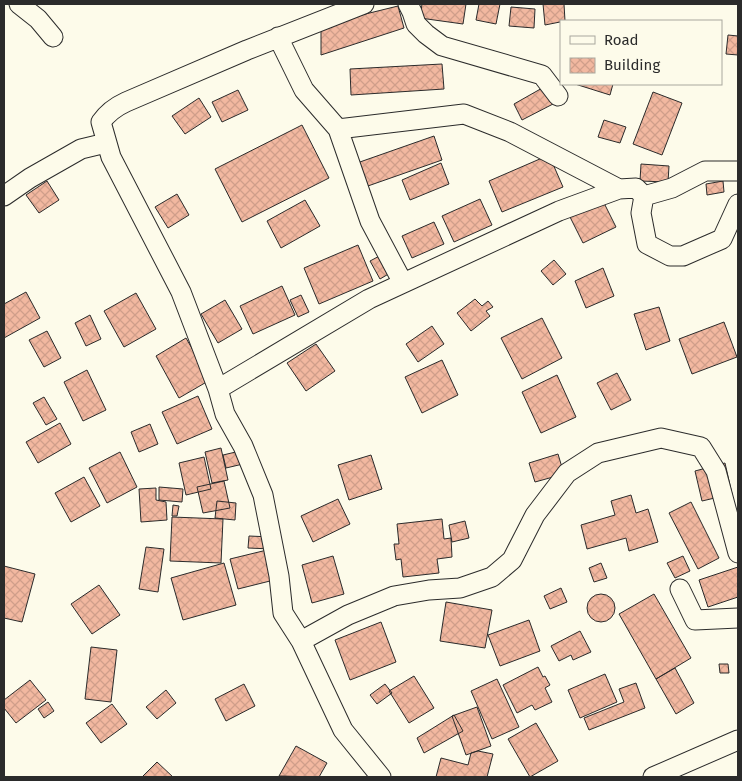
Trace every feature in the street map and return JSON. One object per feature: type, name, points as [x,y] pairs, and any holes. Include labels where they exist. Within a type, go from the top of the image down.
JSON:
[{"type":"street","points":[[19,4],[38,19],[53,37]]},
{"type":"street","points":[[364,4],[278,38],[116,107],[106,114],[101,122],[111,157],[181,292],[218,389],[225,414],[243,446],[263,495],[279,576],[283,613],[301,641],[343,730],[381,777]]},
{"type":"street","points":[[408,4],[416,24],[442,46],[542,75],[558,96]]},
{"type":"street","points":[[278,38],[304,90],[338,129],[370,221],[403,283]]},
{"type":"street","points":[[338,129],[464,114],[510,132],[619,188]]},
{"type":"street","points":[[4,196],[30,178],[81,149],[106,142]]},
{"type":"street","points":[[644,196],[672,188],[705,171],[738,171]]},
{"type":"street","points":[[218,389],[369,298],[558,211],[619,188],[636,188],[644,196]]},
{"type":"street","points":[[644,196],[642,213],[647,244],[670,256],[683,256],[722,240],[738,204]]},
{"type":"street","points":[[301,641],[348,615],[394,596],[429,590],[460,588],[492,577],[512,560],[535,515],[567,473],[598,453],[662,438],[701,447],[716,471],[738,553]]},
{"type":"street","points":[[680,589],[695,620],[738,618]]},
{"type":"street","points":[[662,775],[738,740]]},
{"type":"building","points":[[422,4],[466,4],[463,24],[420,18]]},
{"type":"building","points":[[479,4],[500,4],[496,24],[476,20]]},
{"type":"building","points":[[543,4],[564,4],[565,20],[545,25]]},
{"type":"building","points":[[398,6],[404,28],[321,55],[321,25]]},
{"type":"building","points":[[511,7],[535,9],[534,28],[509,26]]},
{"type":"building","points":[[728,35],[738,36],[738,55],[726,54]]},
{"type":"building","points":[[442,64],[444,89],[351,95],[350,69]]},
{"type":"building","points":[[578,85],[613,85],[610,95]]},
{"type":"building","points":[[544,87],[553,104],[522,120],[514,104]]},
{"type":"building","points":[[238,90],[248,110],[222,122],[212,102]]},
{"type":"building","points":[[653,92],[682,103],[662,155],[633,144]]},
{"type":"building","points":[[199,98],[211,117],[185,134],[172,116]]},
{"type":"building","points":[[604,120],[626,127],[620,143],[598,137]]},
{"type":"building","points":[[302,125],[329,178],[242,222],[215,169]]},
{"type":"building","points":[[434,136],[442,160],[365,187],[357,163]]},
{"type":"building","points":[[549,155],[563,187],[502,212],[489,181]]},
{"type":"building","points":[[441,163],[449,184],[410,200],[402,180]]},
{"type":"building","points":[[641,164],[669,166],[668,182],[640,181]]},
{"type":"building","points":[[47,181],[59,200],[39,213],[26,195]]},
{"type":"building","points":[[723,181],[724,192],[707,195],[706,184]]},
{"type":"building","points":[[177,194],[189,215],[168,228],[155,207]]},
{"type":"building","points":[[480,199],[492,225],[454,242],[442,216]]},
{"type":"building","points":[[602,199],[616,227],[583,243],[569,215]]},
{"type":"building","points":[[305,200],[320,226],[281,248],[267,221]]},
{"type":"building","points":[[434,222],[444,244],[412,258],[402,236]]},
{"type":"building","points":[[358,245],[373,281],[319,304],[304,268]]},
{"type":"building","points":[[387,252],[397,269],[380,279],[370,261]]},
{"type":"building","points":[[554,260],[566,274],[553,285],[541,271]]},
{"type":"building","points":[[603,268],[614,296],[586,308],[575,281]]},
{"type":"building","points":[[282,286],[295,315],[253,334],[240,306]]},
{"type":"building","points":[[26,292],[40,318],[4,338],[4,304]]},
{"type":"building","points":[[136,293],[156,329],[124,347],[104,311]]},
{"type":"building","points":[[301,295],[309,312],[298,317],[290,300]]},
{"type":"building","points":[[475,299],[482,306],[488,301],[493,307],[486,311],[490,316],[471,331],[457,313]]},
{"type":"building","points":[[225,300],[242,329],[218,343],[201,314]]},
{"type":"building","points":[[659,307],[670,341],[646,350],[634,314]]},
{"type":"building","points":[[90,315],[101,339],[86,346],[75,323]]},
{"type":"building","points":[[542,318],[562,358],[522,379],[501,338]]},
{"type":"building","points":[[724,322],[737,357],[692,374],[679,339]]},
{"type":"building","points":[[432,326],[444,344],[418,362],[406,344]]},
{"type":"building","points":[[47,331],[61,358],[44,367],[29,340]]},
{"type":"building","points":[[186,338],[210,380],[179,398],[156,356]]},
{"type":"building","points":[[316,344],[335,371],[306,391],[287,363]]},
{"type":"building","points":[[442,360],[458,395],[422,413],[405,377]]},
{"type":"building","points":[[87,370],[106,410],[83,421],[64,382]]},
{"type":"building","points":[[617,373],[631,400],[611,410],[597,383]]},
{"type":"building","points":[[557,375],[576,417],[541,433],[522,392]]},
{"type":"building","points":[[198,396],[212,429],[177,444],[162,412]]},
{"type":"building","points":[[44,397],[57,419],[46,425],[33,403]]},
{"type":"building","points":[[60,423],[71,444],[38,463],[26,442]]},
{"type":"building","points":[[150,424],[158,444],[139,452],[131,432]]},
{"type":"building","points":[[221,448],[228,480],[212,483],[205,452]]},
{"type":"building","points":[[240,451],[243,464],[226,468],[223,455]]},
{"type":"building","points":[[120,452],[137,487],[107,503],[89,468]]},
{"type":"building","points":[[558,454],[564,474],[535,482],[529,463]]},
{"type":"building","points":[[371,455],[382,489],[349,500],[338,465]]},
{"type":"building","points":[[204,457],[211,489],[186,495],[179,463]]},
{"type":"building","points":[[725,463],[732,494],[702,501],[695,471]]},
{"type":"building","points":[[84,477],[100,506],[71,522],[55,493]]},
{"type":"building","points":[[224,481],[230,508],[203,513],[197,487]]},
{"type":"building","points":[[159,487],[183,489],[182,502],[159,500]]},
{"type":"building","points":[[156,488],[156,500],[166,502],[167,520],[141,522],[139,489]]},
{"type":"building","points":[[631,495],[636,513],[648,509],[658,542],[629,551],[626,538],[587,549],[581,525],[615,515],[611,501]]},
{"type":"building","points":[[338,499],[350,524],[313,542],[301,516]]},
{"type":"building","points":[[217,501],[236,503],[235,520],[215,518]]},
{"type":"building","points":[[691,502],[719,558],[698,569],[669,513]]},
{"type":"building","points":[[173,505],[179,506],[177,516],[172,516]]},
{"type":"building","points":[[172,517],[223,519],[221,563],[170,561]]},
{"type":"building","points":[[442,519],[444,539],[451,538],[452,557],[437,559],[439,573],[403,577],[401,559],[396,560],[394,544],[399,544],[397,524]]},
{"type":"building","points":[[465,521],[469,538],[452,542],[449,525]]},
{"type":"building","points":[[249,536],[271,537],[271,549],[248,548]]},
{"type":"building","points":[[146,547],[164,549],[158,592],[139,589]]},
{"type":"building","points":[[267,550],[274,580],[238,589],[230,559]]},
{"type":"building","points":[[333,556],[344,594],[312,603],[302,565]]},
{"type":"building","points":[[683,556],[690,571],[675,578],[667,563]]},
{"type":"building","points":[[224,563],[236,605],[183,620],[171,578]]},
{"type":"building","points":[[601,563],[607,578],[594,582],[589,568]]},
{"type":"building","points":[[4,566],[35,574],[22,622],[4,618]]},
{"type":"building","points":[[738,567],[738,597],[708,607],[699,580]]},
{"type":"building","points":[[99,585],[120,615],[92,634],[71,604]]},
{"type":"building","points":[[561,588],[567,602],[550,609],[544,596]]},
{"type":"building","points":[[601,594],[611,598],[615,608],[611,618],[601,622],[591,618],[587,608],[591,598]]},
{"type":"building","points":[[654,594],[691,658],[656,679],[619,614]]},
{"type":"building","points":[[446,602],[492,610],[485,648],[440,641]]},
{"type":"building","points":[[529,620],[540,651],[500,666],[488,635]]},
{"type":"building","points":[[381,622],[396,662],[350,680],[335,640]]},
{"type":"building","points":[[580,631],[591,652],[573,660],[571,655],[559,661],[551,646]]},
{"type":"building","points":[[91,647],[117,650],[111,702],[85,699]]},
{"type":"building","points":[[719,664],[728,664],[729,673],[720,673]]},
{"type":"building","points":[[538,667],[550,685],[545,688],[552,702],[535,710],[532,705],[517,713],[503,685]]},
{"type":"building","points":[[675,668],[694,703],[676,714],[656,679]]},
{"type":"building","points":[[605,674],[617,702],[580,718],[568,690]]},
{"type":"building","points":[[414,676],[434,708],[409,723],[389,691]]},
{"type":"building","points":[[497,679],[519,727],[492,739],[471,691]]},
{"type":"building","points":[[30,680],[46,700],[16,723],[4,708],[4,700]]},
{"type":"building","points":[[636,683],[645,708],[589,730],[584,718],[624,702],[619,689]]},
{"type":"building","points":[[244,684],[255,706],[226,721],[215,699]]},
{"type":"building","points":[[385,684],[392,693],[377,704],[370,695]]},
{"type":"building","points":[[166,690],[176,703],[157,719],[146,707]]},
{"type":"building","points":[[48,702],[54,711],[44,718],[38,709]]},
{"type":"building","points":[[112,704],[127,724],[101,743],[86,723]]},
{"type":"building","points":[[477,707],[491,746],[466,755],[452,716]]},
{"type":"building","points":[[454,715],[463,731],[424,753],[417,738]]},
{"type":"building","points":[[536,723],[558,761],[530,777],[508,739]]},
{"type":"building","points":[[296,746],[327,763],[319,777],[279,776]]},
{"type":"building","points":[[478,751],[493,754],[487,777],[436,777],[441,758],[468,765],[471,753]]},
{"type":"building","points":[[157,762],[173,777],[142,777]]}]
